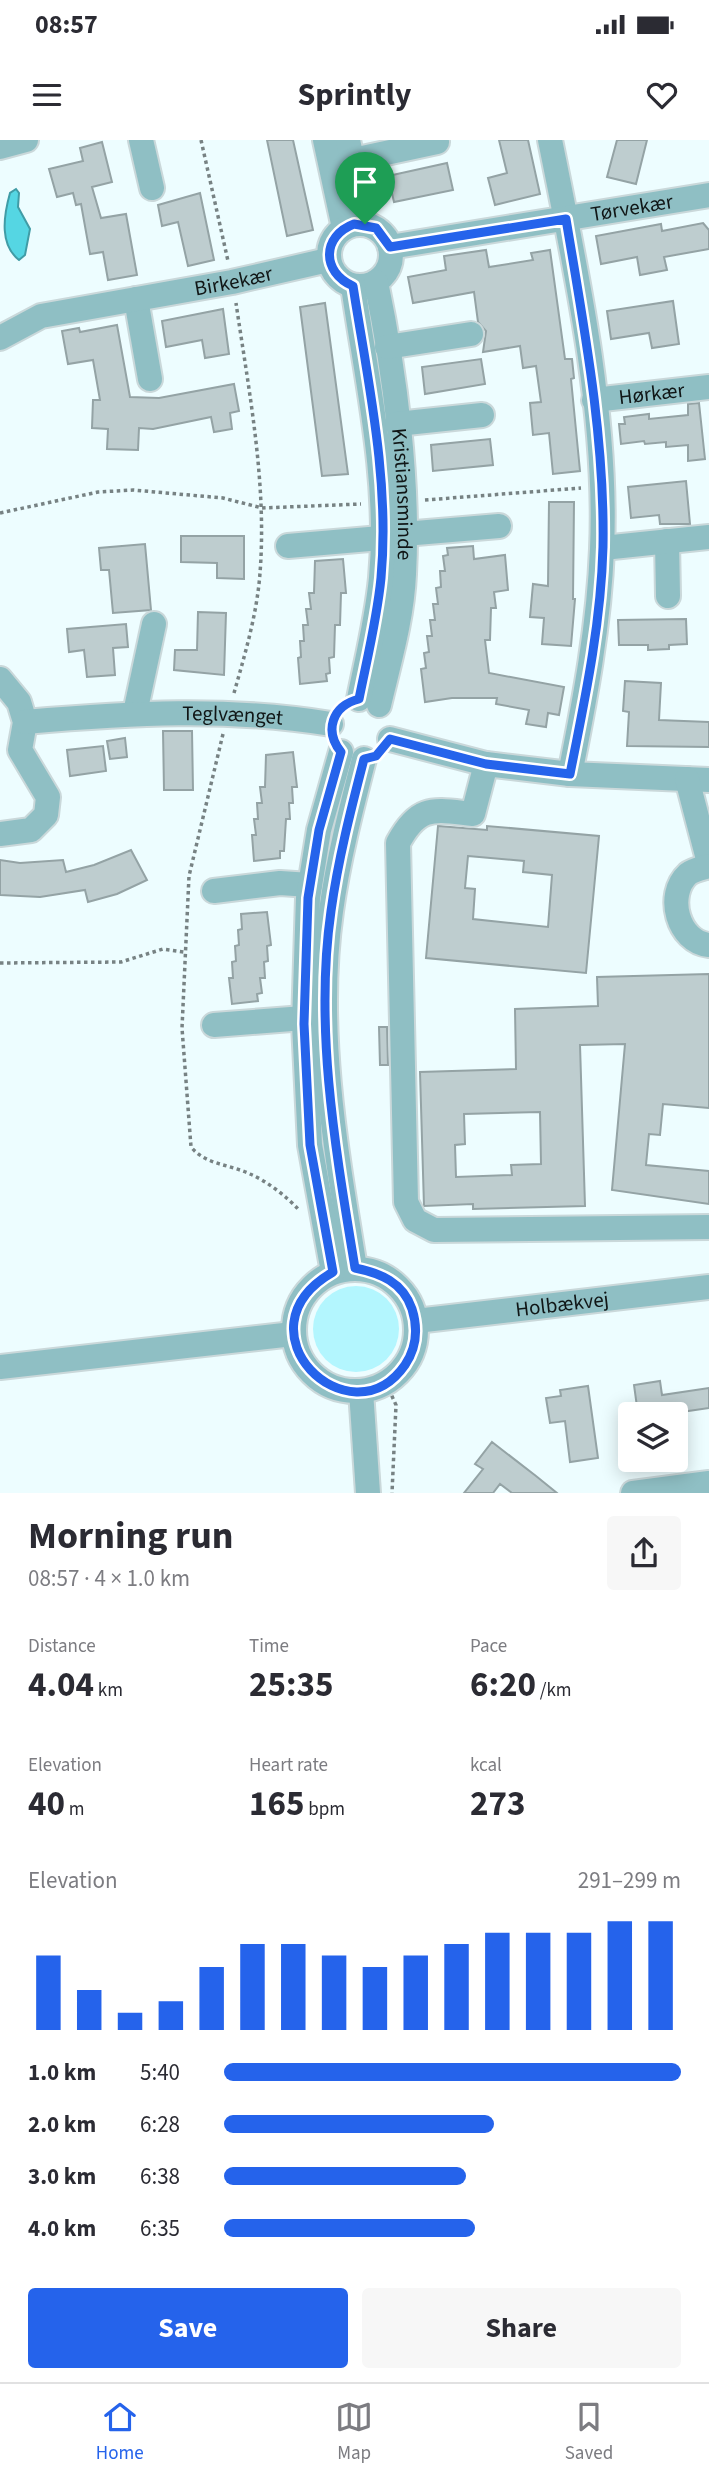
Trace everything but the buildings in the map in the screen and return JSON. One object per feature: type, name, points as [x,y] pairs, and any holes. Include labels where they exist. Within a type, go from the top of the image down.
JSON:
[{"type":"street","points":[[0,146],[26,140]]},
{"type":"street","points":[[141,140],[152,188]]},
{"type":"street","points":[[325,140],[355,226]]},
{"type":"street","points":[[550,140],[566,219],[594,400],[602,486],[603,548],[596,632],[570,774]]},
{"type":"street","points":[[355,226],[351,150],[437,142]]},
{"type":"street","name":"Tørvekær","points":[[390,247],[709,195]]},
{"type":"street","points":[[355,226],[384,236],[390,247],[391,262],[384,275],[364,284],[333,272],[328,260],[335,236],[355,226]]},
{"type":"street","name":"Birkekær","points":[[0,338],[41,316],[232,282],[328,260]]},
{"type":"street","name":"Kristiansminde","points":[[364,284],[387,347],[397,424],[392,536],[404,575],[398,623],[369,702]]},
{"type":"street","name":"Kristiansminde","points":[[364,284],[374,425],[393,503]]},
{"type":"street","points":[[136,299],[150,379]]},
{"type":"street","points":[[387,347],[471,334]]},
{"type":"street","name":"Hørkær","points":[[594,400],[709,387]]},
{"type":"street","points":[[397,424],[482,415]]},
{"type":"street","points":[[288,546],[499,526]]},
{"type":"street","points":[[603,548],[709,537]]},
{"type":"street","points":[[667,541],[668,596]]},
{"type":"street","points":[[135,713],[154,624]]},
{"type":"street","points":[[0,680],[19,702],[26,722],[20,750],[48,797],[46,815],[31,830],[0,834]]},
{"type":"street","points":[[348,702],[369,702],[387,714],[391,728],[390,739],[376,756],[353,756],[331,736],[331,724],[337,711],[348,702]]},
{"type":"street","name":"Teglvænget","points":[[26,722],[135,713],[229,712],[331,724]]},
{"type":"street","points":[[390,739],[486,764],[570,774],[698,780],[709,865],[689,873],[679,888],[677,914],[684,931],[701,944],[709,945]]},
{"type":"street","points":[[344,1270],[310,1145],[304,1018],[310,885],[319,830],[353,756]]},
{"type":"street","points":[[344,1270],[326,1005],[330,912],[353,756]]},
{"type":"street","points":[[486,764],[473,814],[433,810],[410,821],[398,843],[406,1202],[415,1220],[434,1230],[709,1227]]},
{"type":"street","points":[[214,891],[280,883],[310,885]]},
{"type":"street","points":[[214,1025],[304,1018]]},
{"type":"street","points":[[344,1270],[376,1272],[395,1283],[409,1301],[416,1321],[416,1339],[411,1357],[400,1372],[386,1383],[361,1391],[341,1390],[323,1383],[303,1362],[293,1334],[295,1314],[303,1296],[316,1282],[344,1270]]},
{"type":"street","name":"Holbækvej","points":[[416,1321],[709,1287]]},
{"type":"street","points":[[0,1367],[293,1334]]},
{"type":"street","points":[[361,1391],[368,1493]]},
{"type":"street","points":[[633,1493],[709,1483]]},
{"type":"path","points":[[0,513],[98,492],[133,490],[223,498],[262,508],[393,503],[602,486]]},
{"type":"path","points":[[0,963],[121,962],[163,949],[184,952]]},
{"type":"path","points":[[386,1383],[396,1405],[392,1493]]},
{"type":"shaded area","points":[[16,189],[19,193],[18,207],[30,229],[25,255],[19,260],[9,247],[5,230],[10,193]]},
{"type":"shaded area","points":[[356,1286],[380,1293],[392,1305],[399,1329],[392,1353],[380,1365],[356,1372],[332,1365],[320,1353],[313,1329],[320,1305],[332,1293]]},
{"type":"route","points":[[566,219],[594,400],[602,486],[603,548],[596,632],[570,774],[486,764],[390,739],[376,756],[364,759],[348,820],[330,912],[326,1005],[335,1141],[355,1268],[376,1272],[395,1283],[409,1301],[416,1321],[416,1339],[411,1357],[400,1372],[386,1383],[361,1391],[341,1390],[323,1383],[308,1370],[298,1353],[293,1334],[295,1314],[303,1296],[316,1282],[333,1272],[310,1145],[304,1024],[308,898],[319,830],[341,752],[331,736],[331,724],[337,711],[348,702],[359,699],[373,633],[381,576],[382,504],[374,425],[353,286],[342,281],[333,272],[328,260],[329,248],[335,236],[354,224],[365,224],[376,228],[390,247],[566,219]]}]
